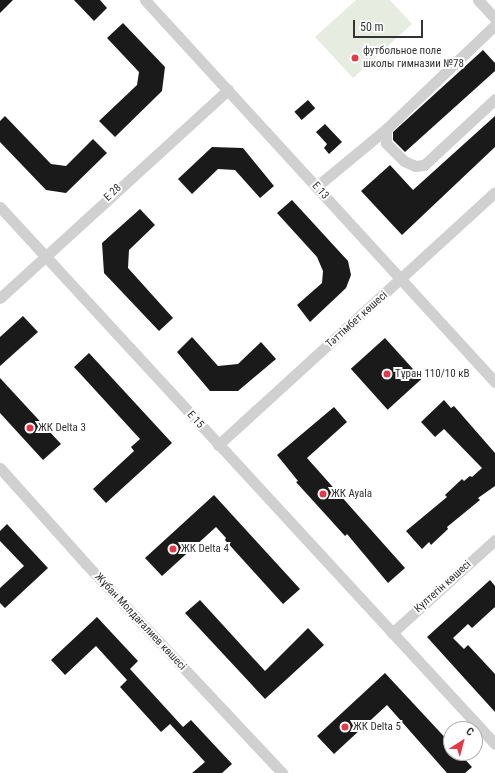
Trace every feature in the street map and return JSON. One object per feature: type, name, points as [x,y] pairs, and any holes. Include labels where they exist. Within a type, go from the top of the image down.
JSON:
[{"type":"street","name":"E 13","points":[[145,0],[400,281],[495,382]]},
{"type":"street","points":[[478,0],[495,18]]},
{"type":"street","points":[[316,187],[386,129],[495,25]]},
{"type":"street","name":"E 28","points":[[0,298],[228,90]]},
{"type":"street","points":[[386,129],[386,143],[404,161],[414,166],[424,165],[495,99]]},
{"type":"street","name":"Тәттімбет көшесі","points":[[218,445],[400,281],[495,192]]},
{"type":"street","name":"E 15","points":[[0,207],[495,744]]},
{"type":"street","name":"Жұбан Молдағалиев көшесі","points":[[0,468],[282,773]]},
{"type":"street","name":"Күлтегін көшесі","points":[[392,633],[495,540]]},
{"type":"shaded area","name":"футбольное поле школы гимназии №78","points":[[356,0],[390,0],[412,24],[353,78],[315,37]]},
{"type":"building","points":[[0,0],[13,0],[0,13]]},
{"type":"building","points":[[74,0],[100,0],[107,8],[94,21]]},
{"type":"building","points":[[123,23],[165,67],[162,91],[115,137],[99,121],[137,85],[139,72],[107,38]]},
{"type":"building","points":[[483,50],[495,63],[495,71],[405,152],[393,140],[393,132]]},
{"type":"building","points":[[308,100],[315,108],[302,120],[294,112]]},
{"type":"building","points":[[5,116],[51,164],[66,166],[93,139],[107,153],[66,193],[46,190],[0,142],[0,121]]},
{"type":"building","points":[[495,116],[495,147],[402,235],[361,191],[390,165],[413,190]]},
{"type":"building","points":[[325,124],[342,142],[329,154],[324,148],[327,144],[316,132]]},
{"type":"building","points":[[212,147],[243,148],[274,186],[260,198],[235,170],[218,169],[192,194],[178,179]]},
{"type":"building","points":[[292,200],[348,261],[351,275],[346,288],[310,322],[297,305],[322,283],[323,271],[317,257],[277,213]]},
{"type":"building","points":[[140,209],[155,225],[129,250],[128,268],[173,318],[159,331],[104,273],[102,243]]},
{"type":"building","points":[[23,316],[38,332],[0,366],[0,337]]},
{"type":"building","points":[[192,337],[218,366],[238,364],[261,342],[276,359],[238,391],[210,391],[177,352]]},
{"type":"building","name":"Тұран 110/10 кВ","points":[[385,338],[422,379],[388,410],[351,369]]},
{"type":"building","points":[[89,353],[172,443],[106,503],[93,489],[134,451],[131,447],[140,439],[74,367]]},
{"type":"building","name":"ЖК Delta 3","points":[[0,378],[61,444],[43,460],[0,413]]},
{"type":"building","points":[[444,400],[451,408],[454,406],[495,453],[495,486],[478,498],[480,500],[447,527],[448,529],[431,545],[429,542],[422,549],[406,531],[447,497],[445,495],[462,479],[464,481],[470,476],[472,477],[482,468],[444,429],[435,437],[421,422]]},
{"type":"building","name":"ЖК Ayala","points":[[334,407],[347,422],[307,458],[405,568],[388,583],[347,534],[345,536],[296,482],[298,481],[277,455]]},
{"type":"building","name":"ЖК Delta 4","points":[[214,495],[300,589],[283,604],[225,540],[226,538],[216,527],[162,576],[145,558]]},
{"type":"building","points":[[7,524],[48,568],[5,608],[0,603],[0,588],[24,566],[0,541],[0,531]]},
{"type":"building","points":[[490,580],[495,586],[495,607],[472,628],[468,624],[453,638],[464,649],[468,645],[495,674],[495,712],[427,637]]},
{"type":"building","points":[[200,600],[265,671],[308,628],[324,645],[265,699],[185,613]]},
{"type":"building","points":[[97,617],[138,661],[130,669],[183,727],[191,720],[232,764],[222,773],[192,773],[205,762],[170,724],[161,732],[120,687],[127,680],[96,646],[65,675],[51,660]]},
{"type":"building","name":"ЖК Delta 5","points":[[385,673],[443,735],[443,761],[466,761],[472,767],[465,773],[447,773],[387,705],[334,754],[317,736]]},
{"type":"place","name":"футбольное поле школы гимназии №78","points":[[355,58]]},
{"type":"place","name":"Тұран 110/10 кВ","points":[[387,374]]},
{"type":"place","name":"ЖК Delta 3","points":[[30,428]]},
{"type":"place","name":"ЖК Ayala","points":[[323,494]]},
{"type":"place","name":"ЖК Delta 4","points":[[173,549]]},
{"type":"place","name":"ЖК Delta 5","points":[[345,727]]}]
